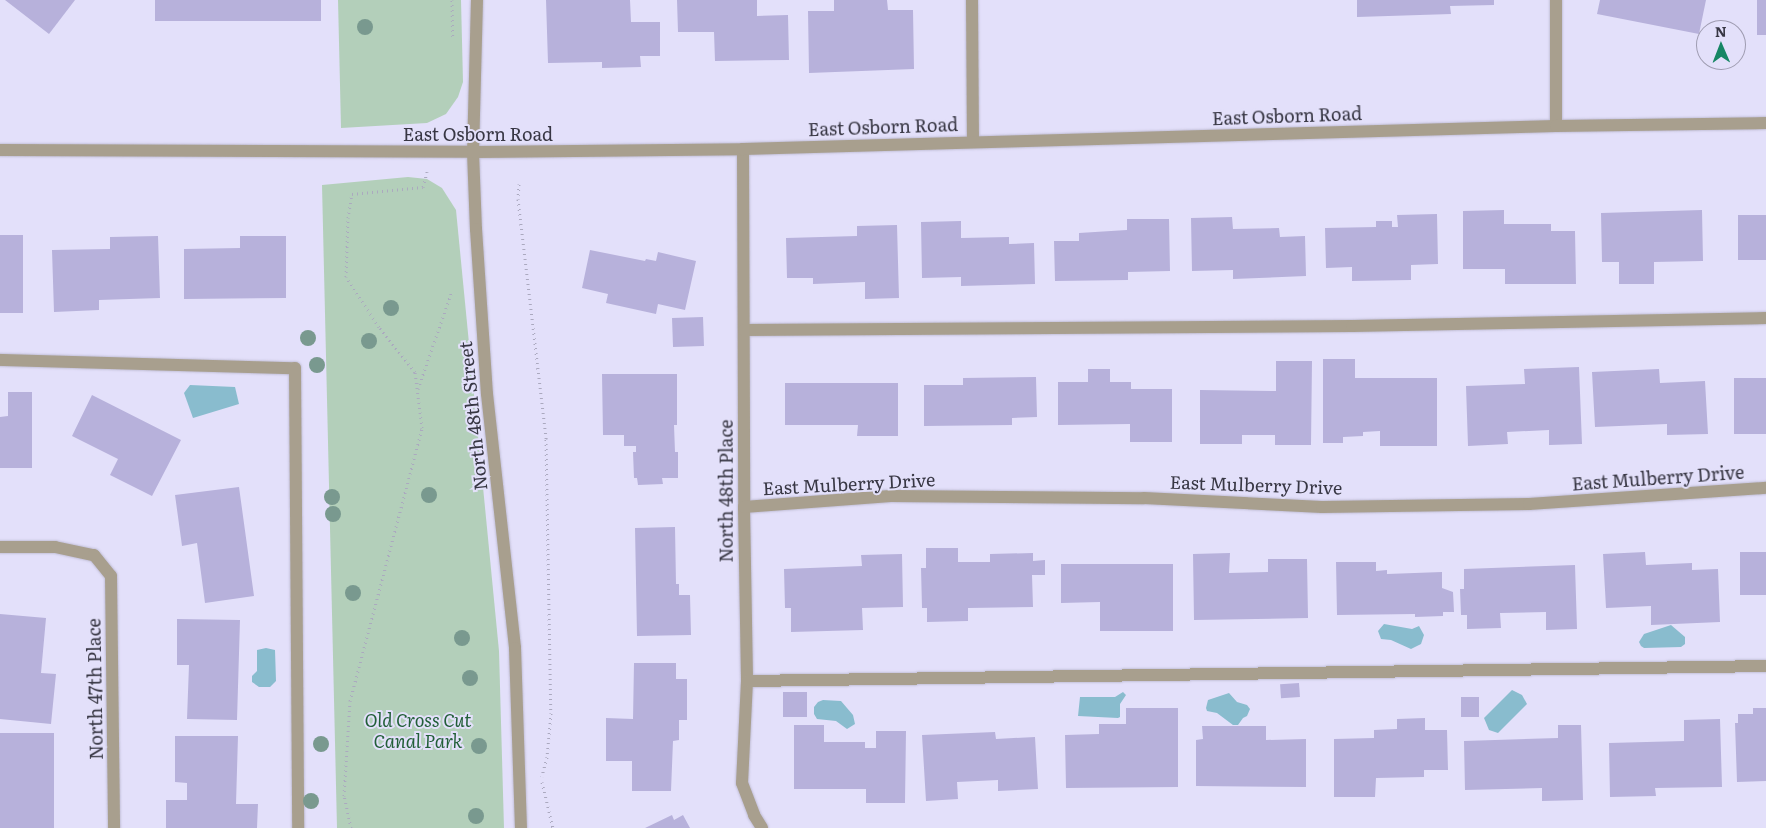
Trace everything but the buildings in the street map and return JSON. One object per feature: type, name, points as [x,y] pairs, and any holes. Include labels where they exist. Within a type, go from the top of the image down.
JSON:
[{"type":"street","name":"North 48th Street","points":[[477,0],[474,152],[476,229],[487,394],[515,648],[521,828]]},
{"type":"street","points":[[972,0],[973,142]]},
{"type":"street","points":[[1556,0],[1556,126]]},
{"type":"street","name":"East Osborn Road","points":[[0,150],[474,152],[743,149],[1556,126],[1766,123]]},
{"type":"street","name":"North 48th Place","points":[[743,149],[744,507],[747,681],[742,783],[754,815],[762,828]]},
{"type":"street","points":[[744,330],[1342,326],[1766,318]]},
{"type":"street","points":[[0,360],[295,368],[298,828]]},
{"type":"street","name":"East Mulberry Drive","points":[[744,507],[891,496],[1144,498],[1322,507],[1529,504],[1766,488]]},
{"type":"street","name":"North 47th Place","points":[[0,547],[55,547],[94,555],[111,576],[114,828]]},
{"type":"street","points":[[747,681],[1766,666]]},
{"type":"path","points":[[351,828],[344,796],[350,701],[422,428],[415,372],[378,327],[346,277],[348,218],[352,194],[423,187],[426,180]]},
{"type":"path","points":[[519,184],[518,199],[546,439],[551,713],[547,758],[541,778],[553,828]]},
{"type":"path","points":[[417,392],[452,291]]},
{"type":"green space","points":[[338,0],[461,0],[463,82],[458,97],[446,114],[427,123],[341,128]]},
{"type":"green space","name":"Old Cross Cut Canal Park","points":[[408,177],[427,179],[442,188],[456,210],[499,651],[504,828],[337,828],[322,185]]},
{"type":"water","points":[[190,385],[235,387],[239,404],[193,418],[184,393]]},
{"type":"water","points":[[1384,624],[1412,629],[1419,626],[1424,635],[1421,644],[1411,649],[1391,640],[1381,639],[1378,631]]},
{"type":"water","points":[[1671,625],[1685,637],[1685,644],[1681,647],[1644,648],[1641,646],[1639,642],[1644,634]]},
{"type":"water","points":[[266,648],[275,650],[276,681],[270,687],[259,687],[252,682],[252,676],[257,671],[257,650]]},
{"type":"water","points":[[1512,690],[1522,695],[1527,704],[1498,733],[1489,730],[1484,718]]},
{"type":"water","points":[[1123,692],[1126,695],[1120,704],[1120,717],[1078,716],[1080,697],[1115,697]]},
{"type":"water","points":[[1229,693],[1237,702],[1247,705],[1250,709],[1247,716],[1238,725],[1233,725],[1217,713],[1207,711],[1206,708],[1208,700]]},
{"type":"water","points":[[823,700],[841,701],[853,715],[855,724],[847,729],[836,721],[817,719],[814,714],[814,707]]}]
